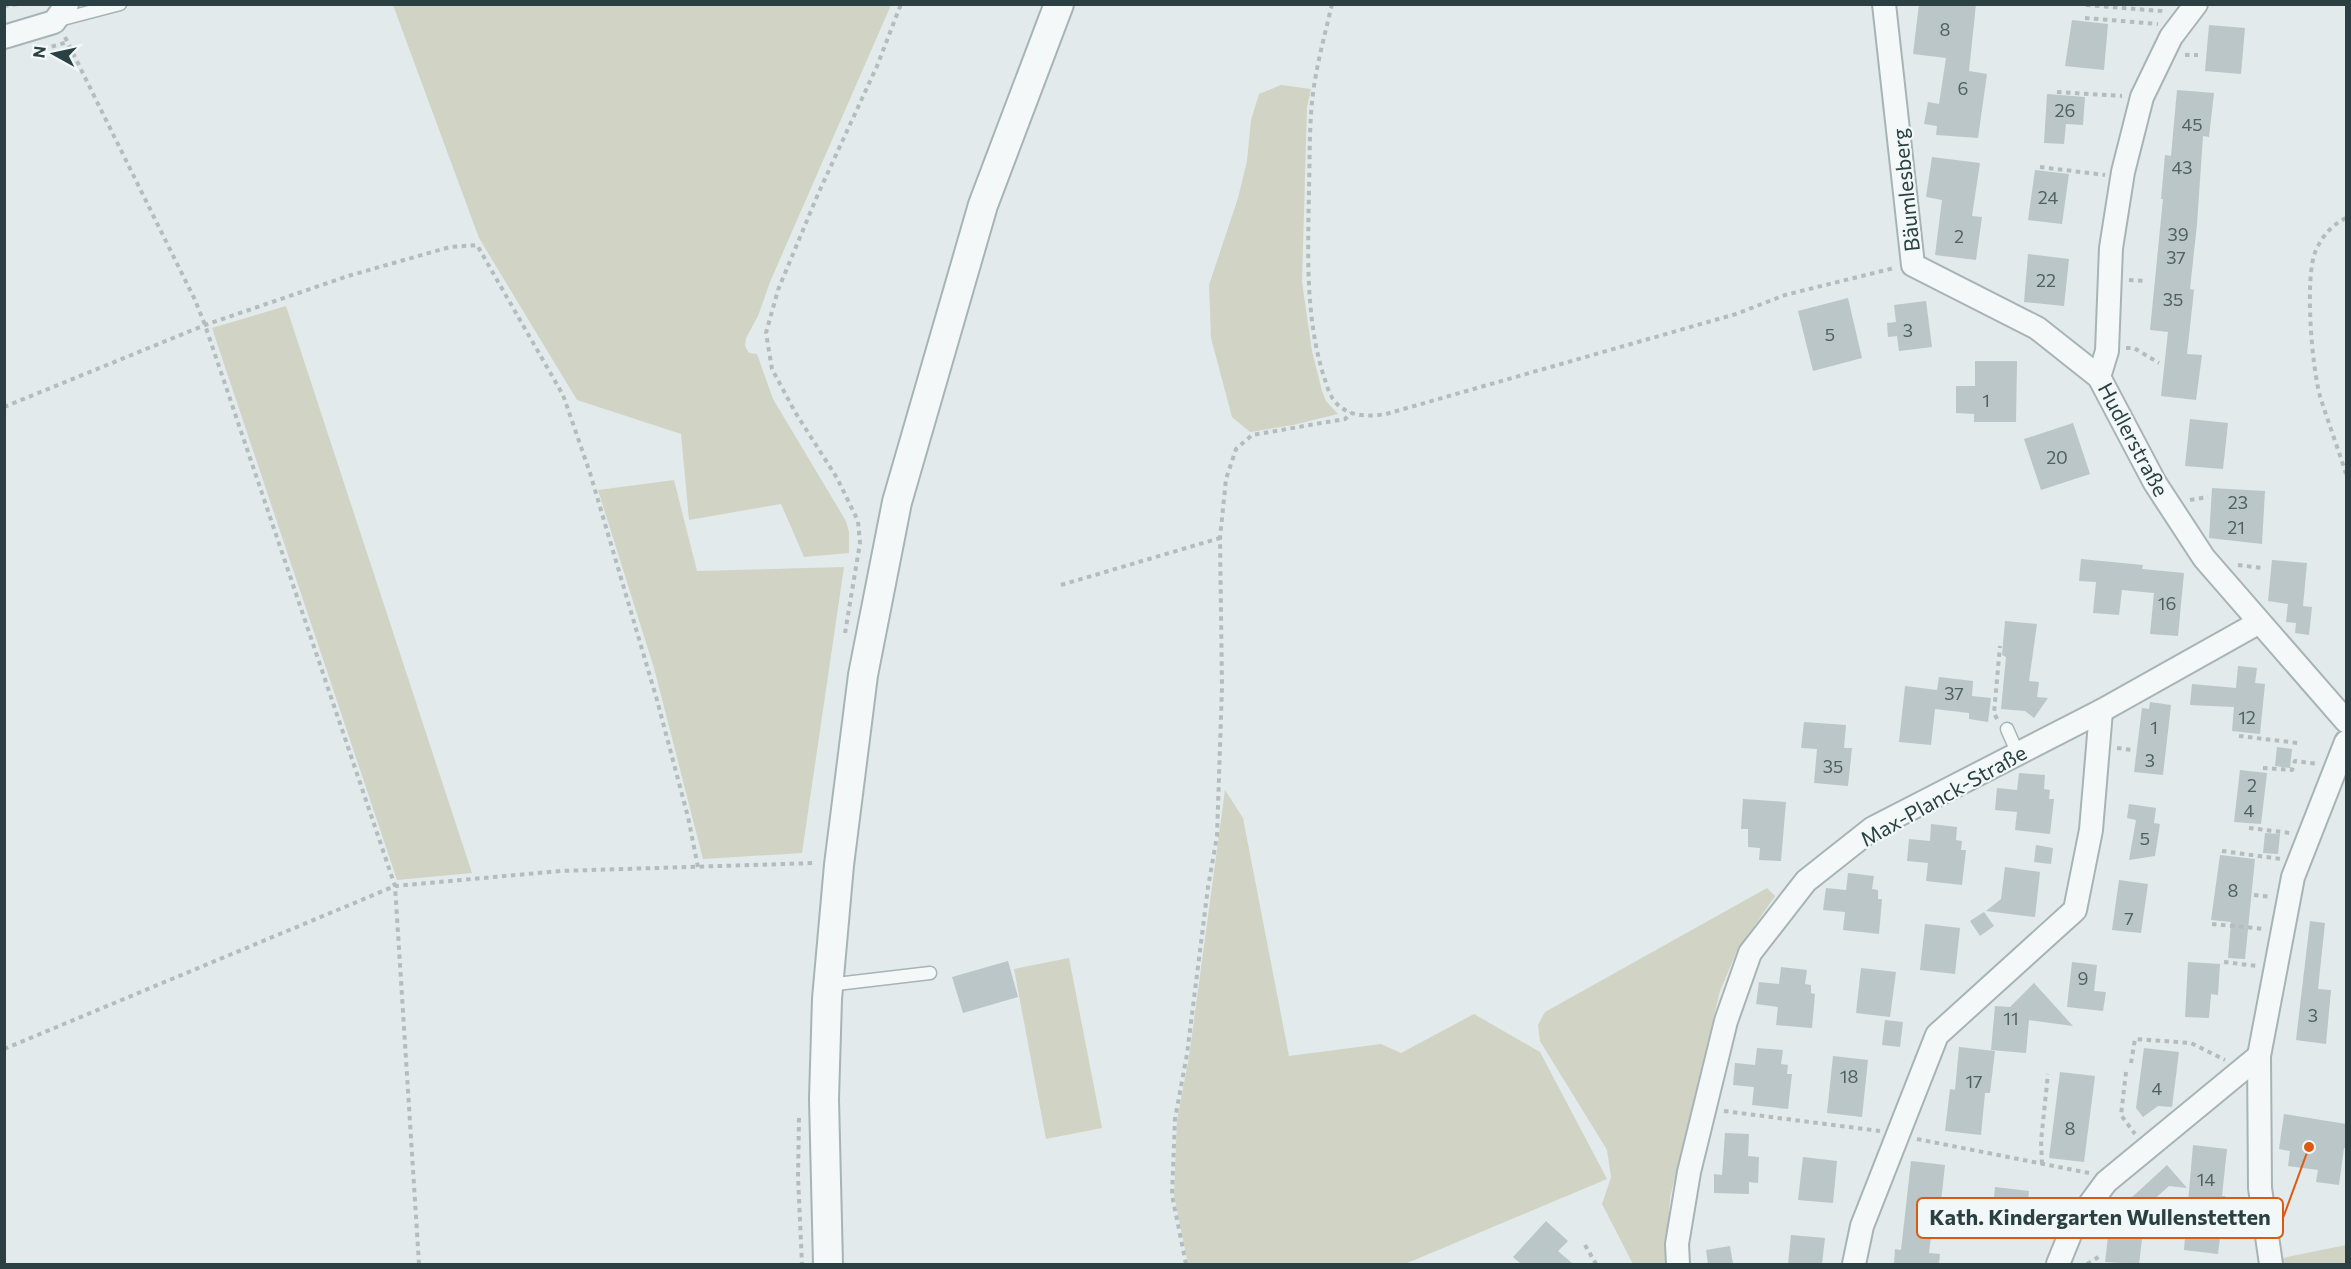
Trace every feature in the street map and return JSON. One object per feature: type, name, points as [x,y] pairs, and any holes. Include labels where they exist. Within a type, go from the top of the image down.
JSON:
[{"type":"street","points":[[828,1264],[824,1099],[828,985],[822,867],[897,502],[983,205],[1059,4]]},
{"type":"street","name":"Bäumlesberg","points":[[1884,4],[1913,265],[2037,328],[2099,377]]},
{"type":"street","name":"Hudlerstraße","points":[[2196,4],[2178,27],[2142,97],[2122,177],[2111,248],[2108,346],[2099,377],[2155,483],[2204,558],[2346,721]]},
{"type":"street","points":[[4,37],[61,13]]},
{"type":"street","name":"Max-Planck-Straße","points":[[1678,1264],[1677,1244],[1689,1172],[1726,1021],[1749,953],[1806,880],[1872,828],[2101,711],[2259,623]]},
{"type":"street","points":[[1854,1264],[1866,1215],[1937,1035],[2075,910],[2091,830],[2101,711]]},
{"type":"street","points":[[2271,1264],[2260,1188],[2259,1056],[2293,878],[2346,742]]},
{"type":"street","points":[[2058,1264],[2073,1227],[2106,1182],[2259,1056]]},
{"type":"lane","points":[[61,13],[120,4]]},
{"type":"lane","points":[[2007,729],[2018,754]]},
{"type":"lane","points":[[828,985],[930,973]]},
{"type":"path","points":[[4,6],[18,4]]},
{"type":"path","points":[[844,638],[860,543],[858,521],[842,488],[795,412],[772,369],[766,333],[778,290],[818,194],[877,66],[901,4]]},
{"type":"path","points":[[1332,4],[1316,74],[1312,103],[1307,280],[1315,348],[1328,389],[1339,406],[1351,413],[1374,416],[1386,414],[1736,314],[1785,295],[1881,270],[1913,265]]},
{"type":"path","points":[[2086,6],[2161,11],[2178,27]]},
{"type":"path","points":[[61,13],[74,52],[205,325],[395,886],[419,1264]]},
{"type":"path","points":[[2085,18],[2178,27]]},
{"type":"path","points":[[2057,92],[2142,97]]},
{"type":"path","points":[[2040,167],[2122,177]]},
{"type":"path","points":[[2346,218],[2332,225],[2315,251],[2311,281],[2312,342],[2319,394],[2346,474]]},
{"type":"path","points":[[4,407],[205,325],[348,276],[450,247],[477,245],[563,395],[590,473],[651,678],[688,817],[698,867]]},
{"type":"path","points":[[2108,346],[2134,348],[2159,363]]},
{"type":"path","points":[[1186,1264],[1172,1195],[1175,1119],[1187,1054],[1208,887],[1217,836],[1222,687],[1220,538],[1226,479],[1236,449],[1252,435],[1345,419],[1351,413]]},
{"type":"path","points":[[1061,585],[1220,538]]},
{"type":"path","points":[[2000,646],[1994,713],[2000,724],[2007,729]]},
{"type":"path","points":[[2239,736],[2298,743]]},
{"type":"path","points":[[2263,768],[2292,770],[2295,761],[2337,766]]},
{"type":"path","points":[[2249,828],[2310,835]]},
{"type":"path","points":[[2222,851],[2300,861]]},
{"type":"path","points":[[4,1049],[395,886],[560,871],[698,867],[822,867]]},
{"type":"path","points":[[2212,924],[2283,931]]},
{"type":"path","points":[[2224,962],[2276,968]]},
{"type":"path","points":[[2131,1063],[2135,1039],[2191,1043],[2221,1057],[2240,1071]]},
{"type":"path","points":[[2126,1071],[2121,1115],[2146,1149]]},
{"type":"path","points":[[2042,1164],[2041,1141],[2048,1074]]},
{"type":"path","points":[[799,1111],[798,1177],[802,1264]]},
{"type":"path","points":[[1585,1245],[1596,1264]]},
{"type":"path","points":[[2087,1264],[2100,1256]]},
{"type":"green space","points":[[393,5],[891,5],[770,282],[758,316],[746,338],[745,346],[749,353],[757,354],[773,399],[846,521],[849,532],[849,553],[804,557],[781,504],[689,520],[681,434],[577,400],[479,238]]},
{"type":"green space","points":[[1281,85],[1311,89],[1307,107],[1302,282],[1312,351],[1322,391],[1326,401],[1338,414],[1250,432],[1232,417],[1211,338],[1209,285],[1238,198],[1247,161],[1251,120],[1259,94]]},
{"type":"green space","points":[[286,306],[472,873],[397,880],[212,328]]},
{"type":"green space","points":[[674,480],[697,571],[844,567],[802,853],[703,859],[654,668],[598,490]]},
{"type":"green space","points":[[1225,790],[1243,818],[1289,1056],[1381,1044],[1401,1053],[1474,1014],[1540,1052],[1607,1179],[1405,1264],[1188,1264],[1174,1195],[1177,1120],[1189,1057]]},
{"type":"green space","points":[[1767,888],[1775,896],[1737,951],[1720,991],[1670,1198],[1666,1264],[1633,1264],[1602,1204],[1611,1177],[1607,1150],[1540,1041],[1538,1025],[1545,1012]]},
{"type":"green space","points":[[1069,958],[1102,1128],[1046,1139],[1014,969]]},
{"type":"green space","points":[[2346,1245],[2346,1264],[2274,1264],[2273,1260]]},
{"type":"building","points":[[1919,4],[1976,4],[1969,71],[1987,74],[1978,138],[1936,135],[1937,126],[1924,124],[1928,102],[1939,104],[1946,58],[1913,54]]},
{"type":"building","points":[[2072,20],[2108,24],[2104,70],[2065,66]]},
{"type":"building","points":[[2209,25],[2245,28],[2241,74],[2205,71]]},
{"type":"building","points":[[2177,90],[2214,93],[2209,137],[2203,136],[2190,289],[2194,290],[2187,354],[2202,355],[2196,400],[2161,396],[2168,332],[2150,330],[2165,155],[2171,156]]},
{"type":"building","points":[[2047,94],[2085,97],[2083,125],[2066,124],[2064,144],[2044,143]]},
{"type":"building","points":[[1932,157],[1980,163],[1972,216],[1982,217],[1976,260],[1935,255],[1942,200],[1926,197]]},
{"type":"building","points":[[2035,170],[2069,174],[2062,224],[2028,220]]},
{"type":"building","points":[[2028,254],[2069,259],[2064,306],[2024,302]]},
{"type":"building","points":[[1848,298],[1862,358],[1813,371],[1798,311]]},
{"type":"building","points":[[1926,301],[1932,347],[1899,351],[1897,336],[1888,337],[1887,323],[1896,322],[1894,305]]},
{"type":"building","points":[[1975,361],[2017,361],[2016,422],[1974,422],[1974,414],[1956,413],[1956,386],[1975,386]]},
{"type":"building","points":[[2190,419],[2228,423],[2223,469],[2185,466]]},
{"type":"building","points":[[2073,423],[2090,474],[2041,490],[2024,439]]},
{"type":"building","points":[[2212,488],[2265,491],[2262,544],[2209,538]]},
{"type":"building","points":[[2081,559],[2143,565],[2142,569],[2184,573],[2178,636],[2150,634],[2154,593],[2122,590],[2119,615],[2093,613],[2096,582],[2079,581]]},
{"type":"building","points":[[2272,560],[2307,563],[2303,606],[2312,607],[2309,635],[2295,633],[2296,623],[2286,622],[2288,604],[2268,601]]},
{"type":"building","points":[[2005,621],[2037,624],[2029,681],[2039,682],[2037,697],[2048,698],[2034,718],[2025,711],[2001,709],[2006,657],[2002,655]]},
{"type":"building","points":[[2238,666],[2257,668],[2255,683],[2265,684],[2260,734],[2232,731],[2234,707],[2190,705],[2192,684],[2236,688]]},
{"type":"building","points":[[1939,677],[1973,681],[1972,696],[1991,698],[1988,722],[1969,719],[1969,713],[1935,709],[1931,745],[1899,742],[1905,686],[1937,690]]},
{"type":"building","points":[[2150,702],[2171,705],[2163,775],[2134,772],[2142,708],[2149,709]]},
{"type":"building","points":[[1804,722],[1846,725],[1844,748],[1852,748],[1848,786],[1814,783],[1817,749],[1801,748]]},
{"type":"building","points":[[2277,747],[2292,749],[2290,768],[2275,766]]},
{"type":"building","points":[[2240,770],[2267,773],[2261,824],[2234,822]]},
{"type":"building","points":[[2019,773],[2045,775],[2044,789],[2050,790],[2049,799],[2054,799],[2050,834],[2015,830],[2017,812],[1995,810],[1997,788],[2017,790]]},
{"type":"building","points":[[1743,799],[1786,802],[1781,861],[1759,860],[1760,848],[1748,847],[1748,829],[1741,829]]},
{"type":"building","points":[[2129,804],[2156,808],[2154,823],[2160,824],[2155,856],[2129,860],[2136,820],[2127,818]]},
{"type":"building","points":[[1931,824],[1957,827],[1956,840],[1962,841],[1961,850],[1966,850],[1962,885],[1926,881],[1928,863],[1907,861],[1909,839],[1930,841]]},
{"type":"building","points":[[2265,833],[2280,834],[2278,854],[2263,853]]},
{"type":"building","points":[[2036,845],[2053,848],[2051,864],[2034,862]]},
{"type":"building","points":[[2220,855],[2255,859],[2245,959],[2228,958],[2231,922],[2211,920]]},
{"type":"building","points":[[2005,867],[2040,872],[2035,917],[1986,911],[2001,899]]},
{"type":"building","points":[[1848,873],[1874,876],[1872,889],[1878,890],[1878,899],[1882,899],[1879,934],[1843,930],[1845,912],[1823,910],[1826,888],[1846,890]]},
{"type":"building","points":[[2119,880],[2148,884],[2141,933],[2112,930]]},
{"type":"building","points":[[1984,912],[1994,926],[1980,936],[1970,921]]},
{"type":"building","points":[[2310,921],[2325,923],[2318,989],[2331,990],[2326,1044],[2296,1040]]},
{"type":"building","points":[[1925,924],[1960,928],[1955,974],[1920,970]]},
{"type":"building","points":[[1008,961],[1018,997],[963,1013],[952,977]]},
{"type":"building","points":[[2072,962],[2097,965],[2094,991],[2106,992],[2103,1011],[2067,1007]]},
{"type":"building","points":[[2188,962],[2220,964],[2218,995],[2211,994],[2209,1018],[2185,1017]]},
{"type":"building","points":[[1781,967],[1807,970],[1805,984],[1811,985],[1811,993],[1815,994],[1812,1028],[1776,1025],[1778,1007],[1756,1004],[1759,982],[1779,984]]},
{"type":"building","points":[[1861,968],[1896,972],[1890,1017],[1856,1013]]},
{"type":"building","points":[[2034,983],[2073,1026],[2029,1020],[2026,1053],[1991,1050],[1995,1006],[2010,1007]]},
{"type":"building","points":[[1885,1020],[1903,1022],[1900,1047],[1882,1045]]},
{"type":"building","points":[[1959,1047],[1995,1051],[1990,1093],[1985,1093],[1981,1135],[1945,1131],[1950,1089],[1955,1090]]},
{"type":"building","points":[[1757,1048],[1783,1050],[1781,1064],[1788,1065],[1787,1074],[1792,1074],[1788,1109],[1752,1105],[1754,1087],[1733,1085],[1735,1063],[1755,1065]]},
{"type":"building","points":[[2144,1048],[2179,1052],[2172,1107],[2158,1106],[2143,1117],[2136,1108]]},
{"type":"building","points":[[1833,1056],[1868,1060],[1862,1117],[1827,1113]]},
{"type":"building","points":[[2060,1072],[2095,1076],[2084,1162],[2049,1158]]},
{"type":"building","points":[[2284,1114],[2346,1124],[2346,1148],[2344,1148],[2339,1185],[2316,1182],[2318,1170],[2288,1166],[2290,1151],[2279,1149]]},
{"type":"building","points":[[1725,1133],[1749,1134],[1748,1156],[1759,1157],[1758,1183],[1749,1182],[1749,1194],[1714,1193],[1714,1174],[1722,1175]]},
{"type":"building","points":[[2193,1145],[2227,1149],[2222,1196],[2225,1196],[2218,1254],[2184,1250]]},
{"type":"building","points":[[1803,1157],[1837,1161],[1833,1203],[1798,1200]]},
{"type":"building","points":[[1911,1161],[1945,1165],[1938,1229],[1932,1228],[1929,1253],[1940,1254],[1939,1264],[1894,1264],[1895,1249],[1901,1250]]},
{"type":"building","points":[[2167,1165],[2187,1188],[2169,1186],[2140,1212],[2130,1199]]},
{"type":"building","points":[[1995,1187],[2029,1191],[2025,1233],[1991,1229]]},
{"type":"building","points":[[2110,1220],[2144,1223],[2139,1264],[2105,1262]]},
{"type":"building","points":[[1546,1221],[1568,1241],[1558,1251],[1573,1264],[1521,1264],[1513,1257]]},
{"type":"building","points":[[1791,1235],[1825,1238],[1822,1264],[1788,1264]]},
{"type":"building","points":[[1730,1246],[1733,1264],[1708,1264],[1706,1250]]},
{"type":"place","name":"Kath. Kindergarten Wullenstetten","points":[[2309,1147]]}]
